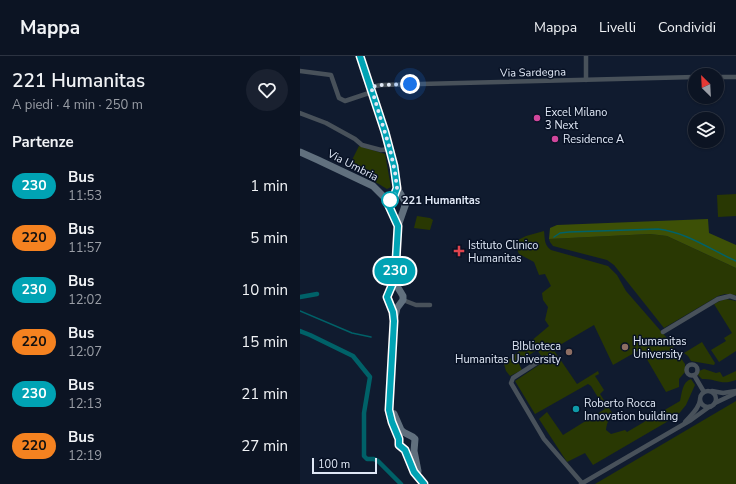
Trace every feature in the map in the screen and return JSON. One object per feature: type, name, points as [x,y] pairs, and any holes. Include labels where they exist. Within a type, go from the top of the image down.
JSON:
[{"type":"street","points":[[360,56],[390,149],[397,188],[406,205],[398,226],[397,286],[403,294],[394,321]]},
{"type":"street","points":[[586,56],[586,80]]},
{"type":"street","name":"Via Sardegna","points":[[300,71],[332,75],[339,98],[345,101],[381,85],[688,77]]},
{"type":"street","points":[[724,77],[736,76]]},
{"type":"street","points":[[300,113],[326,123],[356,139],[362,145],[381,150],[390,149]]},
{"type":"street","name":"Via Umbria","points":[[300,152],[373,186],[381,193],[398,226]]},
{"type":"street","points":[[397,188],[390,208],[397,213],[403,211]]},
{"type":"street","points":[[381,193],[393,197],[398,196],[403,198]]},
{"type":"street","points":[[397,261],[394,282],[387,297],[394,321],[389,400],[392,422],[401,447],[405,450],[414,472],[424,484]]},
{"type":"street","points":[[390,290],[395,288],[400,290]]},
{"type":"street","points":[[663,332],[718,299],[730,296],[736,298]]},
{"type":"street","points":[[390,303],[395,305],[401,302],[416,305],[430,305]]},
{"type":"street","points":[[542,360],[513,378],[512,383],[544,439],[582,484],[699,415],[708,407],[736,392]]},
{"type":"street","points":[[694,375],[704,392]]},
{"type":"street","points":[[712,391],[717,398],[716,403]]},
{"type":"street","points":[[684,423],[697,409],[704,392]]},
{"type":"street","points":[[704,392],[736,392]]},
{"type":"street","points":[[700,399],[701,404],[708,407]]},
{"type":"street","points":[[389,400],[398,425],[403,433],[408,434],[414,439],[419,477]]},
{"type":"street","points":[[399,442],[403,436],[408,434]]},
{"type":"street","points":[[405,450],[410,450],[414,447]]},
{"type":"green space","points":[[359,146],[385,154],[391,187],[387,189],[349,166]]},
{"type":"green space","points":[[736,194],[736,216],[718,217],[717,195]]},
{"type":"green space","points":[[417,216],[430,218],[433,220],[430,230],[414,228]]},
{"type":"green space","points":[[708,219],[709,233],[736,245],[736,268],[667,236],[650,234],[549,239],[550,228],[557,225]]},
{"type":"green space","points":[[544,231],[546,244],[551,250],[608,266],[617,275],[626,291],[666,337],[685,364],[685,372],[679,379],[679,387],[666,392],[641,349],[613,365],[594,325],[553,349],[577,384],[598,371],[599,374],[595,376],[604,390],[600,394],[614,416],[610,418],[606,430],[611,434],[625,430],[627,432],[680,401],[683,388],[688,380],[691,379],[695,385],[686,405],[677,416],[593,465],[585,453],[567,462],[539,419],[547,412],[563,435],[605,409],[591,386],[588,384],[535,414],[515,381],[545,361],[537,350],[518,362],[522,370],[510,376],[506,371],[504,364],[549,326],[545,320],[548,307],[543,300],[542,293],[551,286],[545,274],[539,275],[534,262],[519,254],[514,242],[526,236]]},
{"type":"green space","points":[[650,234],[667,236],[736,268],[736,295],[725,294],[718,296],[664,328],[614,265],[607,260],[553,246],[549,239]]},
{"type":"green space","points":[[726,299],[736,301],[736,351],[719,362],[711,350],[726,341],[724,338],[732,333],[714,304]]},
{"type":"green space","points":[[702,342],[715,363],[714,365],[691,361],[684,353]]},
{"type":"green space","points":[[704,369],[716,373],[720,372],[723,377],[736,371],[736,380],[731,382],[722,382],[702,379],[698,375],[699,371]]},
{"type":"green space","points":[[736,401],[736,484],[595,484]]},
{"type":"waterway","points":[[554,237],[560,233],[569,232],[658,229],[678,234],[698,242],[736,261]]},
{"type":"waterway","points":[[300,297],[317,294]]},
{"type":"waterway","points":[[300,311],[352,333],[371,337]]},
{"type":"waterway","points":[[300,331],[353,356],[370,377],[364,413],[364,456],[367,459],[374,459],[378,461],[401,484]]},
{"type":"bus line","name":"230","points":[[360,56],[390,149],[397,188],[394,196],[390,199],[388,204],[398,226],[395,278],[393,285],[387,294],[387,299],[393,312],[394,321],[389,410],[399,439],[399,445],[405,450],[414,472],[424,484]]},
{"type":"place","name":"Excel Milano 3 Next","points":[[537,118]]},
{"type":"place","name":"Residence A","points":[[555,139]]},
{"type":"place","name":"221 Humanitas","points":[[390,200]]},
{"type":"place","name":"Istituto Clinico Humanitas","points":[[459,251]]},
{"type":"place","name":"Humanitas University","points":[[625,347]]},
{"type":"place","name":"BIblioteca Humanitas University","points":[[569,352]]},
{"type":"place","name":"Roberto Rocca Innovation building","points":[[576,409]]},
{"type":"route","points":[[390,200],[394,196],[397,188],[395,172],[390,149],[371,87],[381,85],[410,84]]}]
